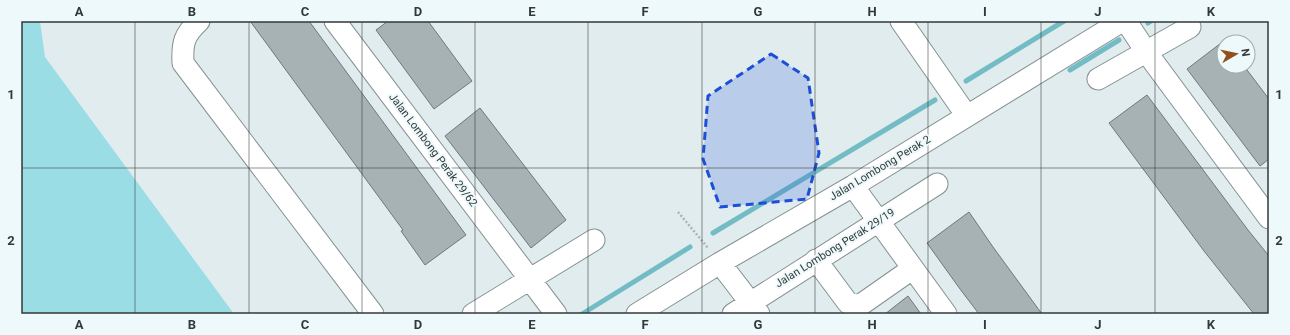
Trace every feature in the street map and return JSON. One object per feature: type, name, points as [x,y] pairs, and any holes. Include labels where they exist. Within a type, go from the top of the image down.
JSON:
[{"type":"street","points":[[199,21],[192,28],[182,44],[183,63],[373,314]]},
{"type":"street","name":"Jalan Lombong Perak 29/62","points":[[335,21],[556,314]]},
{"type":"street","points":[[901,21],[968,116]]},
{"type":"street","name":"Jalan Lombong Perak 2","points":[[637,314],[720,263],[853,186],[1122,21]]},
{"type":"street","points":[[1126,21],[1147,53],[1269,218]]},
{"type":"street","points":[[1098,79],[1147,53],[1190,27]]},
{"type":"street","name":"Jalan Lombong Perak 29/19","points":[[733,314],[755,308],[816,260],[937,184]]},
{"type":"street","points":[[853,186],[946,314]]},
{"type":"street","points":[[473,314],[594,240]]},
{"type":"street","points":[[816,260],[848,303],[853,306],[859,306],[912,269]]},
{"type":"street","points":[[720,263],[755,308]]},
{"type":"path","points":[[678,212],[720,263]]},
{"type":"highlighted area","points":[[771,54],[808,78],[819,153],[807,199],[720,207],[703,159],[708,96]]},
{"type":"shaded area","points":[[21,21],[40,21],[45,57],[234,314],[21,314]]},
{"type":"building","points":[[250,21],[309,21],[466,235],[425,265],[401,231],[403,230]]},
{"type":"building","points":[[388,21],[428,21],[472,81],[434,109],[376,30]]},
{"type":"building","points":[[1216,47],[1216,74],[1250,74],[1269,99],[1269,159],[1260,166],[1187,69]]},
{"type":"building","points":[[1147,95],[1269,256],[1269,314],[1254,314],[1204,251],[1109,123]]},
{"type":"building","points":[[480,108],[566,220],[531,248],[445,136]]},
{"type":"building","points":[[969,212],[1042,314],[979,314],[927,243]]},
{"type":"building","points":[[908,296],[921,314],[885,314]]},
{"type":"waterway","points":[[966,81],[1064,21]]},
{"type":"waterway","points":[[1070,70],[1119,40]]},
{"type":"waterway","points":[[713,233],[935,100]]},
{"type":"waterway","points":[[582,314],[690,247]]}]
